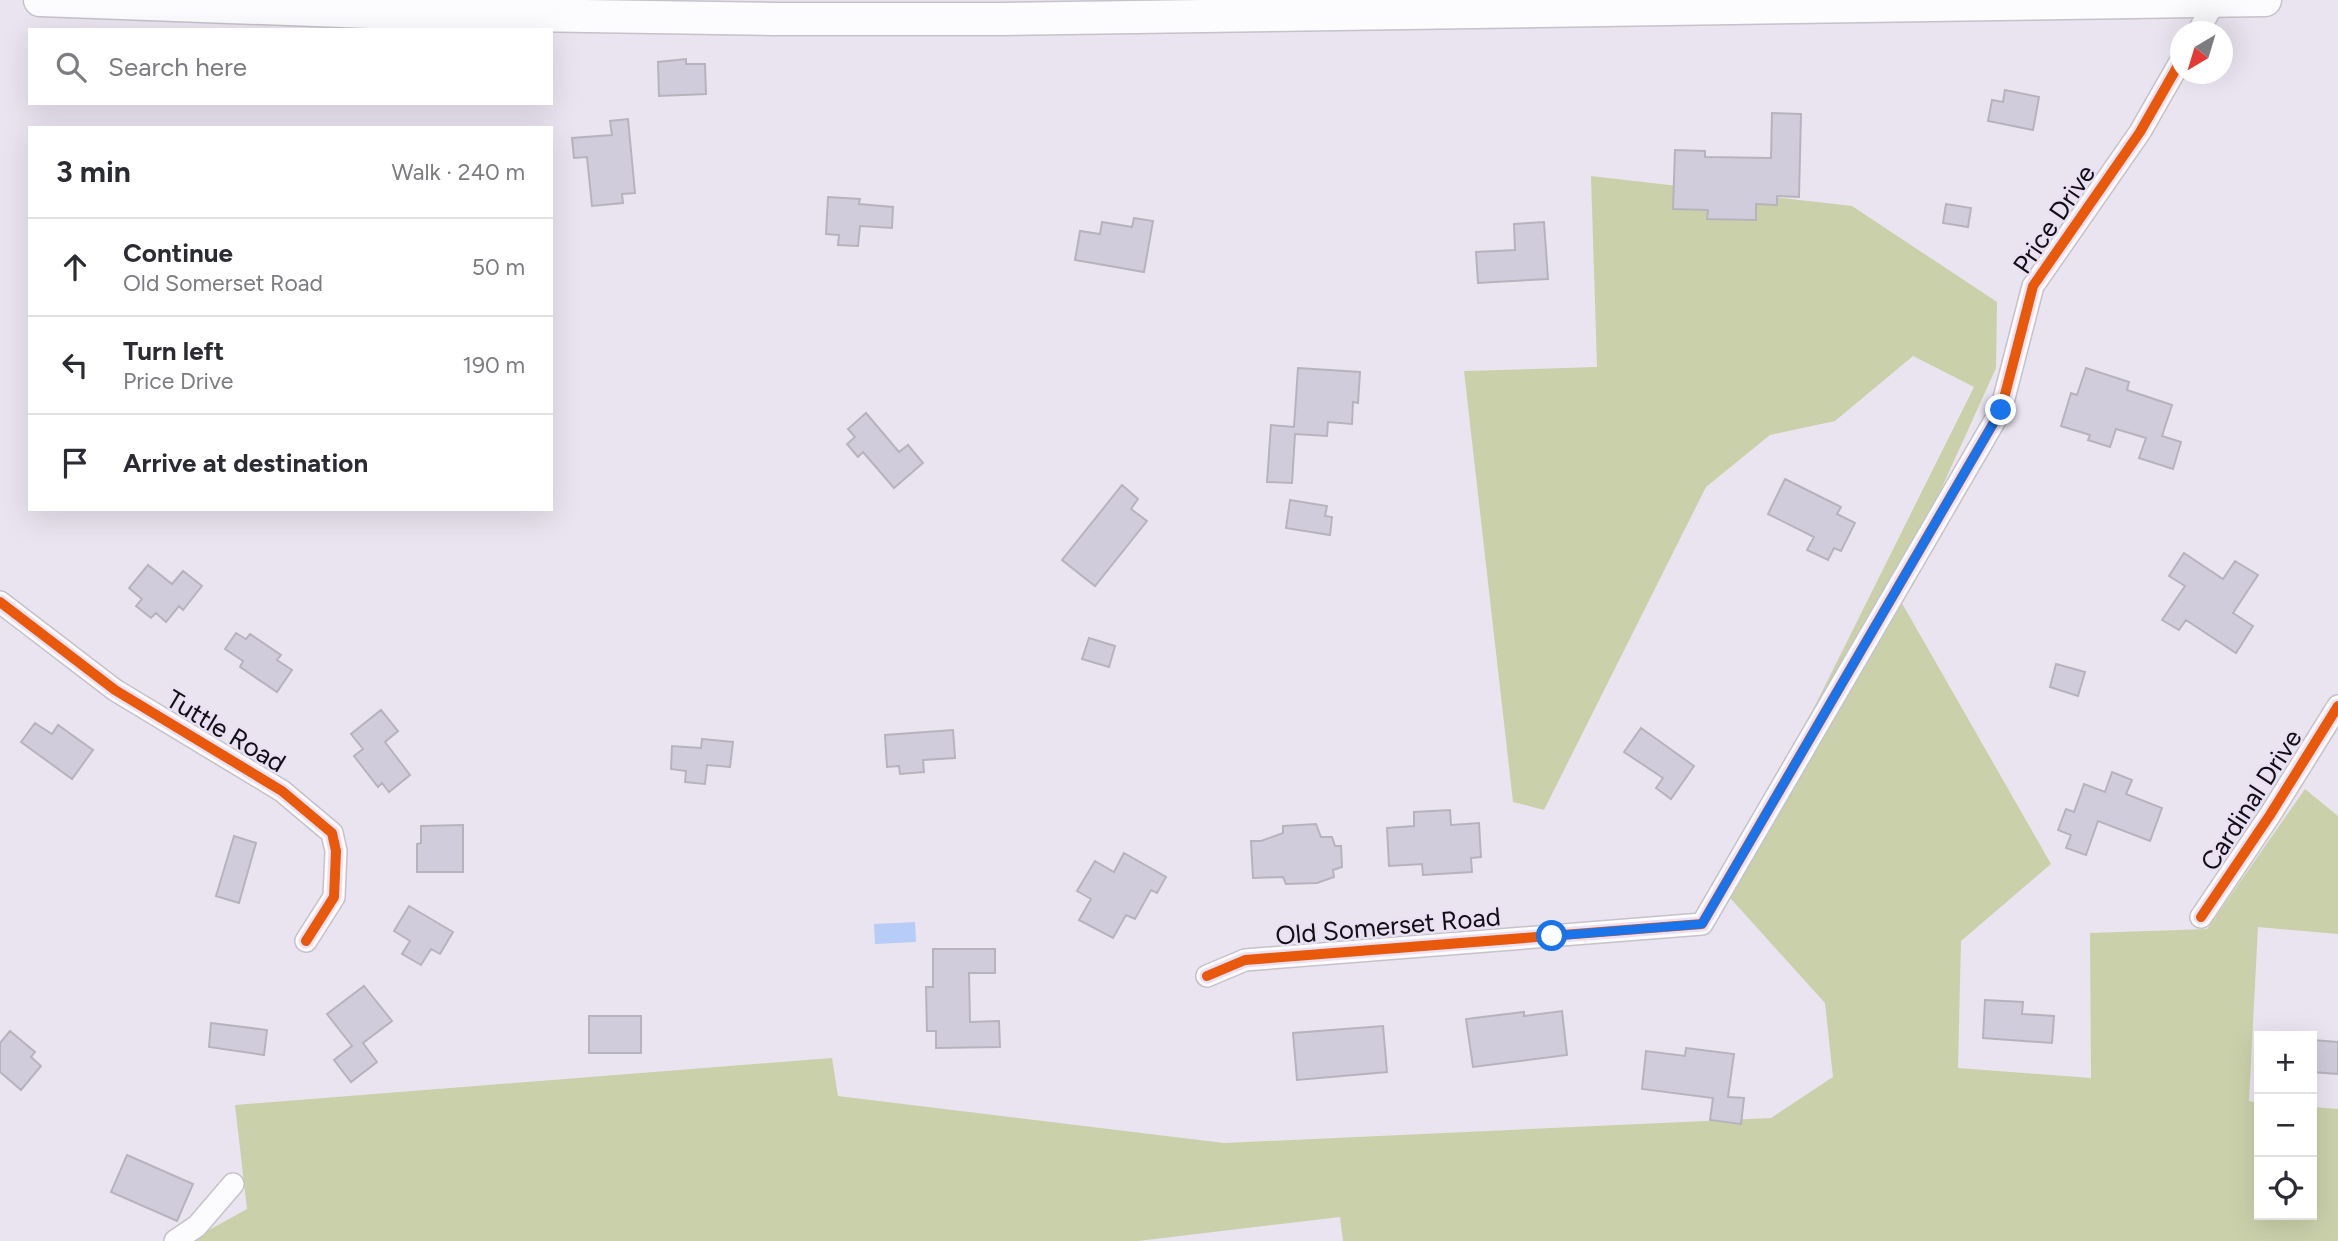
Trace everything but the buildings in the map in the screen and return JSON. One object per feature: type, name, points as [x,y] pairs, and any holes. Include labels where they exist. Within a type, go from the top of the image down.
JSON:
[{"type":"main road","points":[[60,1],[395,6],[774,19],[1003,19],[1857,4],[2265,0]]},
{"type":"street","points":[[2204,21],[2215,1]]},
{"type":"street","name":"Price Drive","points":[[1702,924],[2001,410],[2033,286],[2140,132],[2170,80]]},
{"type":"street","name":"Tuttle Road","points":[[0,602],[115,690],[282,791],[332,833],[336,851],[334,897],[306,941]]},
{"type":"street","name":"Cardinal Drive","points":[[2201,917],[2270,815],[2338,706]]},
{"type":"street","name":"Old Somerset Road","points":[[1207,976],[1245,960],[1702,924]]},
{"type":"street","points":[[175,1241],[197,1226],[233,1184]]},
{"type":"green space","points":[[1591,176],[1852,206],[1997,302],[1996,368],[1895,591],[2051,864],[1961,941],[1958,1068],[2091,1078],[2090,933],[2207,929],[2305,789],[2338,816],[2338,934],[2258,927],[2249,1101],[2254,1102],[2254,1220],[2317,1220],[2317,1107],[2338,1109],[2338,1241],[1343,1241],[1340,1217],[1138,1241],[189,1241],[247,1209],[235,1105],[832,1058],[838,1096],[1224,1143],[1771,1118],[1833,1077],[1825,1003],[1723,890],[1974,387],[1913,356],[1835,421],[1770,435],[1706,487],[1544,810],[1513,802],[1464,371],[1597,367]]},
{"type":"water","points":[[915,922],[916,942],[875,944],[874,924]]},
{"type":"cycle path","points":[[1207,976],[1245,960],[1702,924],[2001,410],[2033,286],[2140,132],[2170,80]]},
{"type":"cycle path","points":[[0,602],[115,690],[282,791],[332,833],[336,851],[334,897],[306,941]]},
{"type":"cycle path","points":[[2201,917],[2270,815],[2338,706]]},
{"type":"route","points":[[1552,936],[1702,924],[2001,410]]}]
